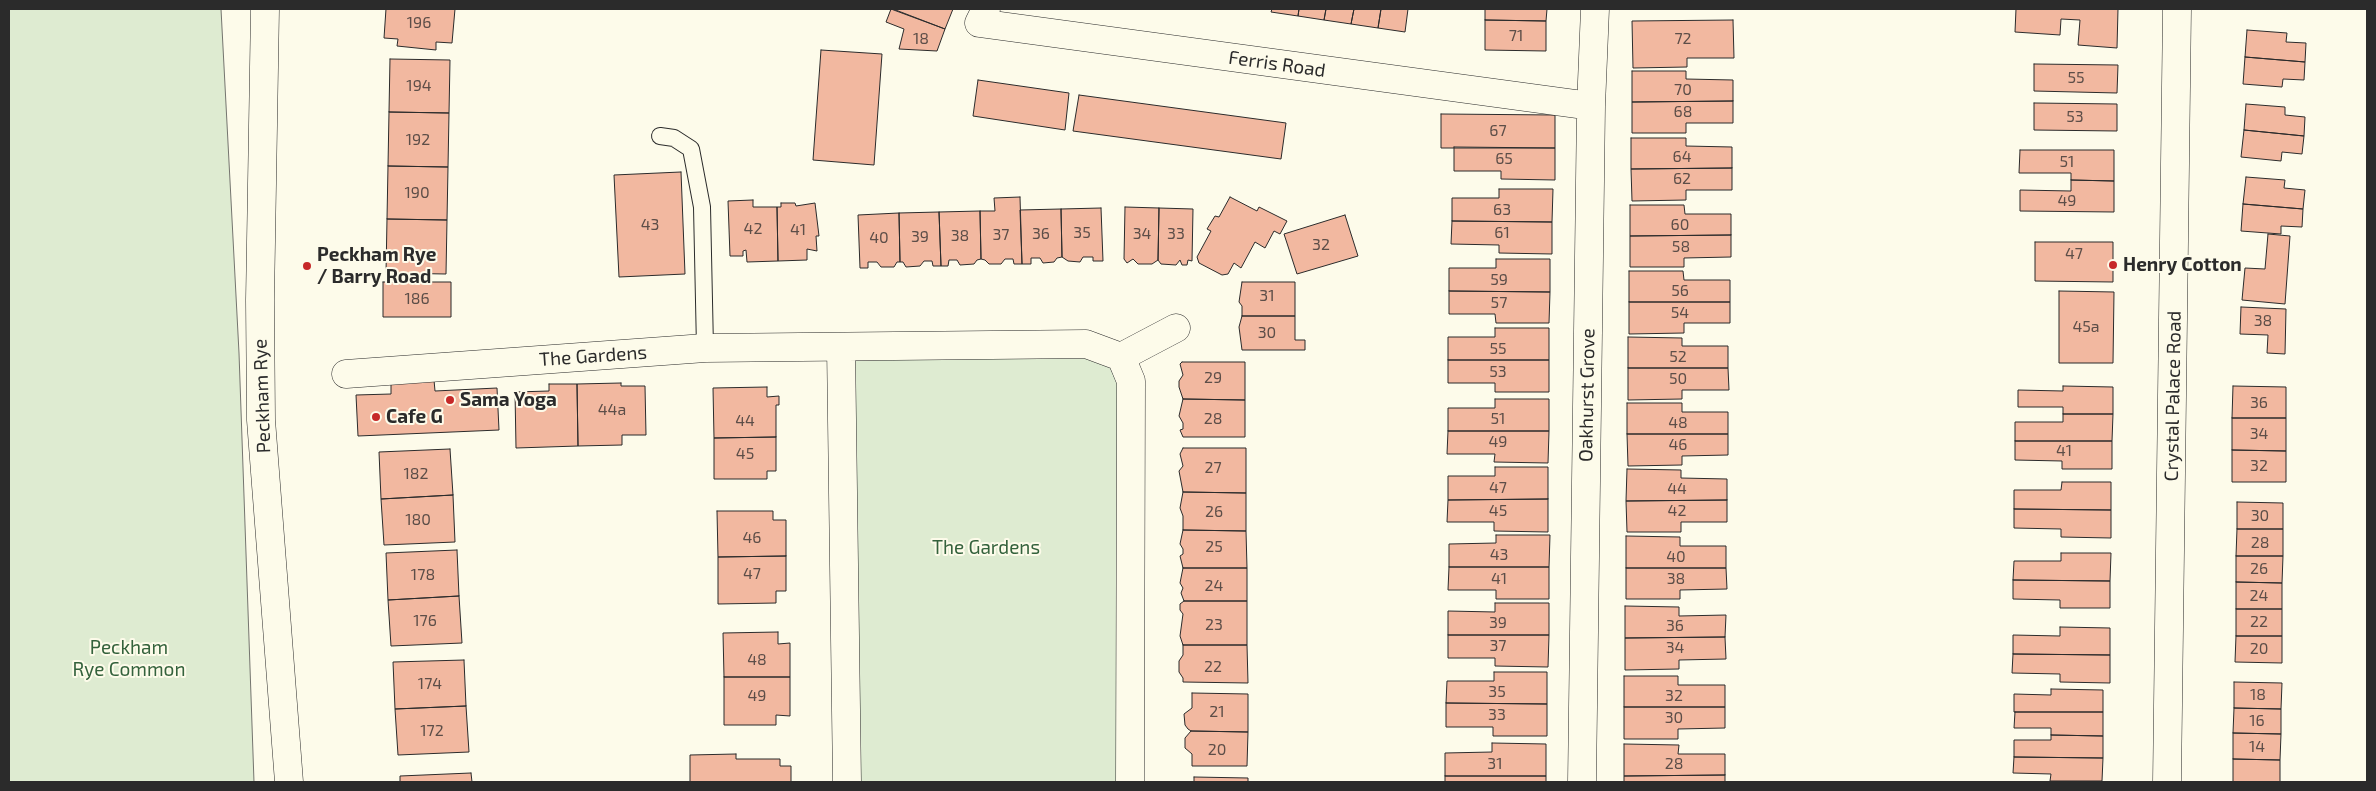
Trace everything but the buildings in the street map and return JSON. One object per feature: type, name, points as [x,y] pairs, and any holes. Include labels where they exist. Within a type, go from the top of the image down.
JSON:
[{"type":"street","name":"Peckham Rye","points":[[265,9],[260,300],[261,420],[289,782]]},
{"type":"street","name":"Ferris Road","points":[[986,9],[979,23],[1591,106]]},
{"type":"street","name":"Oakhurst Grove","points":[[1582,782],[1591,106],[1595,9]]},
{"type":"street","name":"Crystal Palace Road","points":[[2168,782],[2178,9]]},
{"type":"street","points":[[1130,782],[1131,381],[1121,357],[1176,328]]},
{"type":"street","name":"The Gardens","points":[[346,374],[705,348],[1086,344],[1121,357]]},
{"type":"street","points":[[841,347],[847,782]]},
{"type":"lane","points":[[660,136],[674,138],[692,149],[702,207],[705,348]]},
{"type":"green space","name":"Peckham Rye Common","points":[[9,9],[221,9],[239,353],[254,782],[9,782]]},
{"type":"green space","name":"The Gardens","points":[[1083,356],[1109,364],[1118,385],[1120,782],[856,782],[851,360]]},
{"type":"place","name":"Henry Cotton","points":[[2113,265]]},
{"type":"place","name":"Peckham Rye / Barry Road","points":[[307,266]]},
{"type":"place","name":"Sama Yoga","points":[[450,400]]},
{"type":"place","name":"Cafe G","points":[[376,417]]}]
